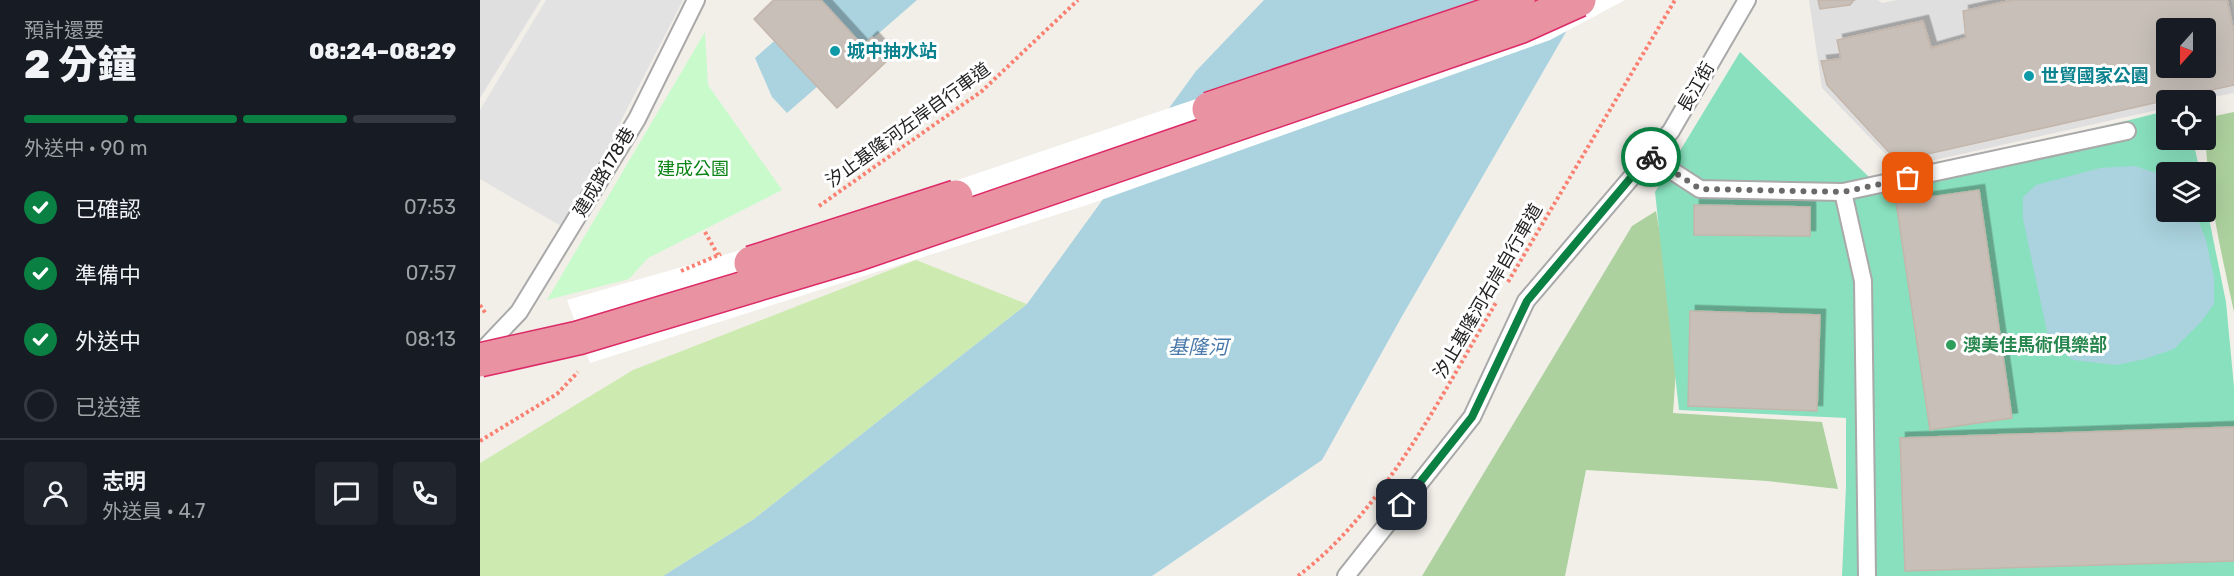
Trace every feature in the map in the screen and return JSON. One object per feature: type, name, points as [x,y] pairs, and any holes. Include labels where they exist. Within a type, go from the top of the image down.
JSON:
[{"type":"highway","points":[[486,345],[574,321],[990,186],[1340,63],[1486,15],[1518,0]]},
{"type":"highway","points":[[486,345],[578,338],[858,254],[1519,27],[1579,0]]},
{"type":"lane","name":"建成路178巷","points":[[480,353],[519,312],[637,119],[696,0]]},
{"type":"lane","name":"長江街","points":[[1346,576],[1472,417],[1527,301],[1671,131],[1747,0]]},
{"type":"lane","points":[[1649,156],[1700,189],[1843,192],[2127,131]]},
{"type":"lane","points":[[1843,192],[1863,282],[1867,576]]},
{"type":"path","name":"汐止基隆河左岸自行車道","points":[[812,211],[982,92],[1078,0]]},
{"type":"path","name":"汐止基隆河右岸自行車道","points":[[1503,291],[1675,0]]},
{"type":"path","points":[[705,232],[718,255]]},
{"type":"path","name":"汐止基隆河右岸自行車道","points":[[1298,576],[1335,543],[1372,501],[1419,434],[1497,301]]},
{"type":"shaded area","points":[[480,0],[541,0],[480,98]]},
{"type":"shaded area","points":[[546,0],[683,0],[607,148],[561,226],[480,179],[480,110]]},
{"type":"shaded area","name":"世貿國家公園","points":[[1809,0],[1878,0],[1882,3],[1897,0],[2231,0],[2234,13],[2234,93],[2216,97],[2216,90],[2156,90],[2156,110],[1899,168],[1822,88]]},
{"type":"green space","name":"建成公園","points":[[705,32],[708,85],[782,190],[648,258],[629,279],[547,300]]},
{"type":"green space","name":"澳美佳馬術俱樂部","points":[[1740,52],[1870,178],[2156,113],[2156,150],[2195,150],[2198,162],[2156,162],[2156,222],[2210,222],[2226,302],[2234,387],[2234,576],[1842,576],[1846,418],[1679,410],[1655,192]]},
{"type":"green space","points":[[2234,112],[2234,312],[2216,222],[2216,162],[2208,162],[2207,150],[2216,150],[2216,116]]},
{"type":"green space","points":[[1656,211],[1662,244],[1681,301],[1673,413],[1822,422],[1838,489],[1767,481],[1586,470],[1565,576],[1422,576],[1632,226]]},
{"type":"green space","points":[[916,260],[1027,304],[754,519],[663,576],[480,576],[480,463],[633,370]]},
{"type":"water","points":[[821,0],[917,0],[787,113],[772,97],[755,58]]},
{"type":"water","name":"基隆河","points":[[1264,0],[1579,0],[1574,18],[1322,460],[1152,576],[663,576],[754,519],[1027,304],[1196,71]]},
{"type":"water","points":[[2135,166],[2156,173],[2156,222],[2199,222],[2206,240],[2214,278],[2214,304],[2201,322],[2174,349],[2145,359],[2116,365],[2073,360],[2049,341],[2023,219],[2023,197],[2036,185],[2100,168]]},
{"type":"pier","points":[[1488,0],[1625,0],[1550,40],[1090,204],[590,363],[567,300],[807,231]]},
{"type":"building","name":"城中抽水站","points":[[774,0],[821,0],[863,46],[872,37],[891,57],[837,108],[754,19]]},
{"type":"building","points":[[1818,0],[1854,0],[1850,5],[1820,9]]},
{"type":"building","name":"世貿國家公園","points":[[2013,0],[2227,0],[2234,33],[2234,85],[2212,90],[2156,90],[2156,103],[1897,161],[1827,85],[1821,61],[1841,59],[1837,40],[1923,21],[1931,48],[1966,38],[1963,11]]},
{"type":"building","points":[[1979,190],[2012,418],[1930,430],[1896,202]]},
{"type":"building","points":[[1694,205],[1810,207],[1810,236],[1694,235]]},
{"type":"building","points":[[1690,311],[1820,315],[1817,411],[1688,406]]},
{"type":"building","points":[[2234,427],[2234,561],[1905,571],[1900,438]]},
{"type":"way so far","points":[[1651,157],[1700,189],[1843,192],[1908,178]]},
{"type":"place","name":"城中抽水站","points":[[835,51]]},
{"type":"place","name":"世貿國家公園","points":[[2029,76]]},
{"type":"place","name":"澳美佳馬術俱樂部","points":[[1951,345]]},
{"type":"route","points":[[1402,505],[1472,417],[1527,301],[1649,156],[1651,157]]}]
